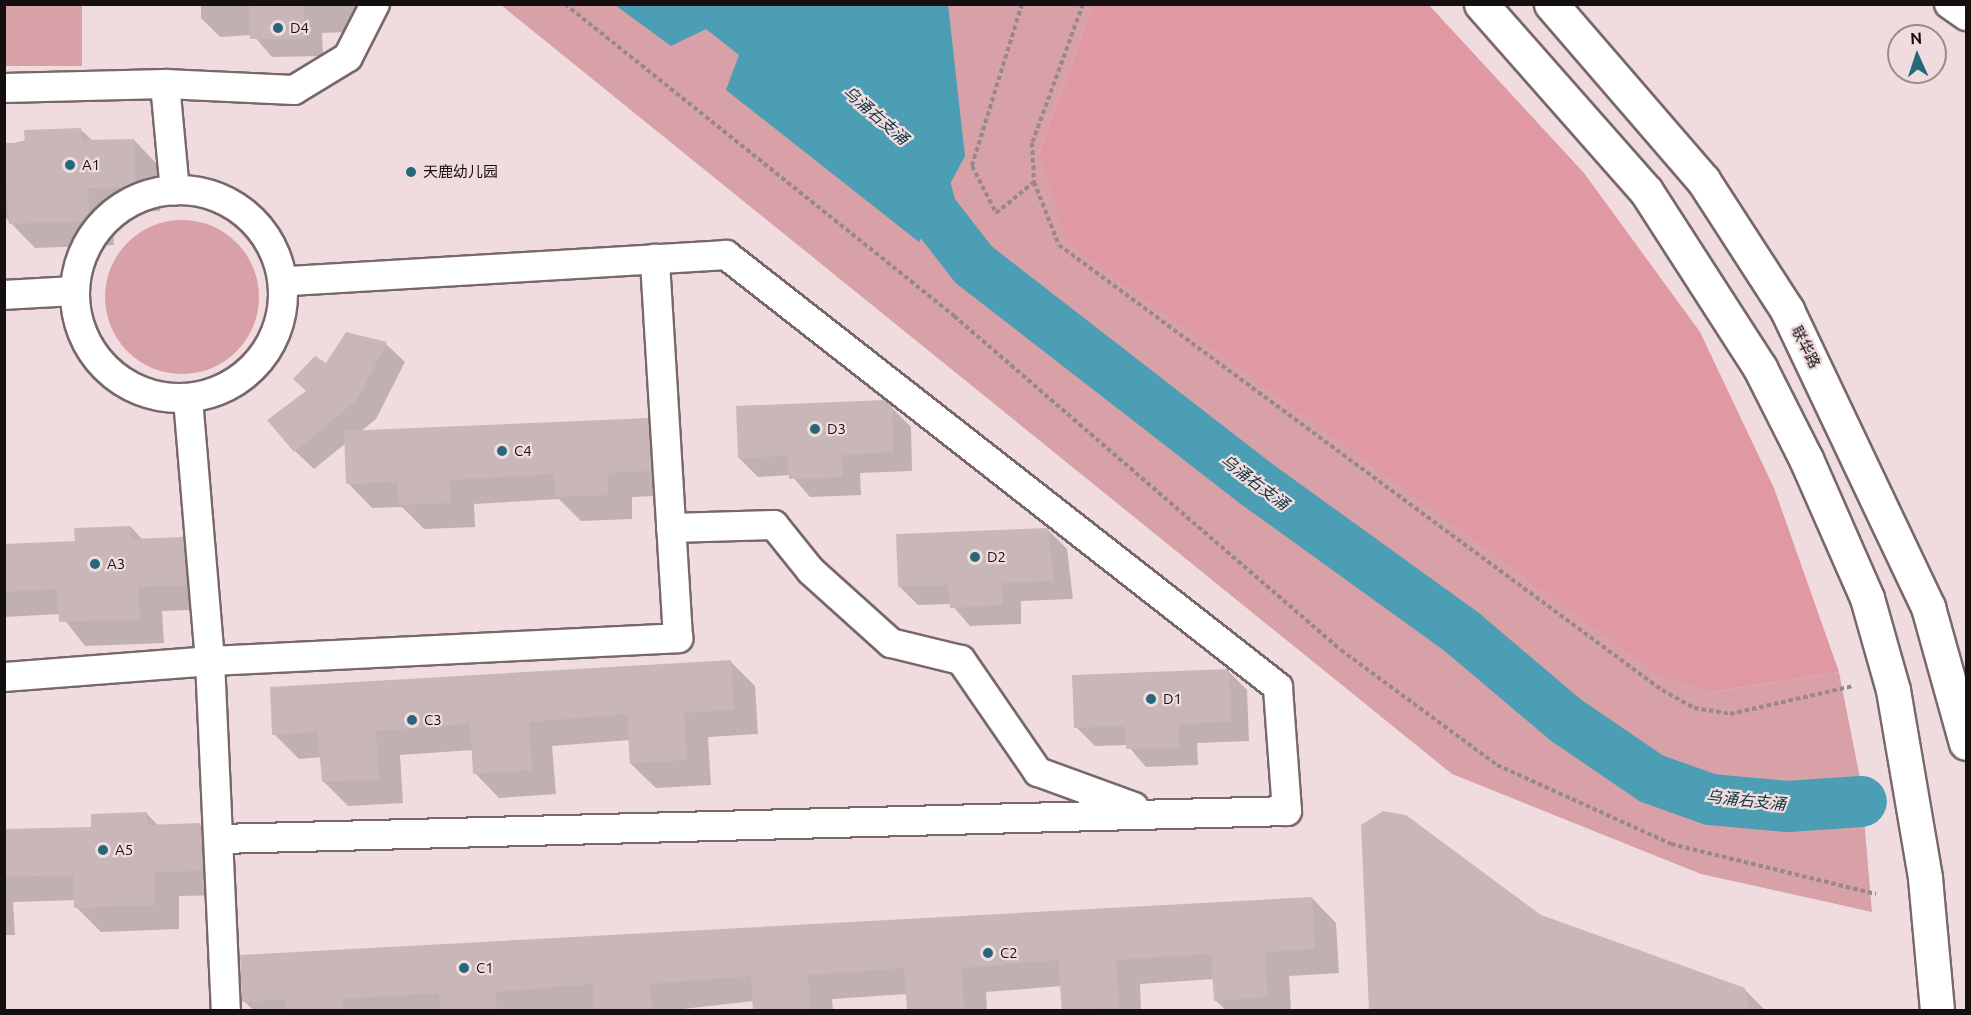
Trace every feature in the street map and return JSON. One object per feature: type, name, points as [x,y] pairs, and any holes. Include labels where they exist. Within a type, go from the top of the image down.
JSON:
[{"type":"street","points":[[4,88],[165,84],[294,90],[348,57],[375,4]]},
{"type":"street","points":[[1481,4],[1646,191],[1760,368],[1867,598],[1893,690],[1925,878],[1937,1011]]},
{"type":"street","name":"联华路","points":[[1551,4],[1703,180],[1787,310],[1910,568],[1952,682],[1966,743]]},
{"type":"street","points":[[1948,4],[1966,16]]},
{"type":"street","points":[[165,84],[175,191]]},
{"type":"street","points":[[175,191],[226,201],[254,221],[274,249],[283,281],[283,315],[270,347],[248,373],[219,392],[188,399],[151,395],[119,381],[94,356],[84,336],[74,291],[81,257],[99,227],[126,204],[175,191]]},
{"type":"street","points":[[220,839],[1287,811],[1278,687],[726,255],[283,281]]},
{"type":"street","points":[[4,677],[210,661],[678,639],[655,259]]},
{"type":"street","points":[[4,296],[74,291]]},
{"type":"street","points":[[188,399],[210,661],[220,839],[226,1011]]},
{"type":"street","points":[[671,528],[774,525],[811,571],[891,644],[961,660],[1038,772],[1150,813]]},
{"type":"path","points":[[565,4],[954,316],[1341,650],[1497,765],[1671,844],[1876,894]]},
{"type":"path","points":[[1022,4],[972,166],[996,213],[1034,182]]},
{"type":"path","points":[[1075,4],[1083,6],[1032,143],[1034,182],[1059,245],[1662,690],[1694,708],[1730,714],[1853,686]]},
{"type":"shaded area","points":[[4,5],[82,5],[82,66],[4,66]]},
{"type":"shaded area","points":[[501,5],[1093,5],[1039,152],[1713,692],[1839,672],[1861,783],[1872,912],[1701,874],[1452,774]]},
{"type":"shaded area","points":[[1093,5],[1429,5],[1584,173],[1700,332],[1774,488],[1839,672],[1713,692],[1660,676],[1067,242],[1039,152]]},
{"type":"shaded area","points":[[182,220],[197,221],[212,226],[237,242],[253,267],[258,282],[258,312],[253,327],[237,352],[212,368],[197,373],[182,374],[167,373],[152,368],[127,352],[111,327],[106,312],[105,297],[106,282],[111,267],[127,242],[152,226],[167,221]]},
{"type":"water","points":[[615,5],[948,5],[965,156],[919,242],[726,90],[739,55],[706,29],[671,46]]},
{"type":"building","name":"D4","points":[[250,4],[304,4],[304,39],[250,39]]},
{"type":"building","name":"A1","points":[[81,128],[82,140],[134,139],[136,187],[88,188],[90,221],[9,224],[4,143],[25,143],[24,130]]},
{"type":"building","points":[[346,332],[387,342],[357,400],[294,452],[267,420],[306,391],[293,379],[315,356],[326,363]]},
{"type":"building","name":"D3","points":[[885,400],[892,406],[894,452],[842,455],[843,477],[789,479],[788,456],[738,458],[736,406]]},
{"type":"building","name":"C4","points":[[648,418],[651,471],[608,473],[608,495],[555,497],[554,474],[450,480],[451,503],[398,505],[397,482],[346,484],[344,431]]},
{"type":"building","name":"A3","points":[[131,526],[131,539],[183,537],[186,585],[138,587],[140,619],[59,622],[57,589],[4,592],[4,544],[75,541],[74,528]]},
{"type":"building","name":"D2","points":[[1048,528],[1054,581],[1002,583],[1003,605],[950,608],[948,585],[898,587],[896,534]]},
{"type":"building","name":"C3","points":[[731,660],[734,710],[684,713],[687,760],[630,764],[627,714],[529,722],[532,770],[473,774],[470,724],[376,731],[379,779],[322,782],[318,732],[272,735],[270,687]]},
{"type":"building","name":"D1","points":[[1229,669],[1231,722],[1179,724],[1179,747],[1126,749],[1125,726],[1074,728],[1072,675]]},
{"type":"building","points":[[1383,811],[1406,815],[1541,915],[1745,988],[1750,1011],[1369,1011],[1361,825]]},
{"type":"building","name":"A5","points":[[147,812],[147,825],[200,823],[202,871],[155,872],[155,905],[74,908],[73,875],[4,877],[4,829],[91,827],[91,814]]},
{"type":"building","points":[[1312,897],[1315,949],[1265,952],[1268,997],[1214,1001],[1211,954],[1116,960],[1119,1007],[1062,1011],[1058,960],[962,968],[964,1011],[907,1011],[904,968],[808,975],[810,1011],[753,1011],[751,976],[650,984],[652,1011],[594,1011],[593,984],[496,992],[497,1011],[440,1011],[439,993],[342,999],[343,1011],[286,1011],[285,999],[242,1002],[240,955]]},
{"type":"waterway","name":"乌涌右支涌","points":[[915,148],[931,210],[973,264],[1254,482],[1463,633],[1566,720],[1651,778],[1710,799],[1787,806],[1861,801]]},
{"type":"place","name":"D4","points":[[278,28]]},
{"type":"place","name":"A1","points":[[70,165]]},
{"type":"place","name":"天鹿幼儿园","points":[[411,172]]},
{"type":"place","name":"D3","points":[[815,429]]},
{"type":"place","name":"C4","points":[[502,451]]},
{"type":"place","name":"D2","points":[[975,557]]},
{"type":"place","name":"A3","points":[[95,564]]},
{"type":"place","name":"D1","points":[[1151,699]]},
{"type":"place","name":"C3","points":[[412,720]]},
{"type":"place","name":"A5","points":[[103,850]]},
{"type":"place","name":"C2","points":[[988,953]]},
{"type":"place","name":"C1","points":[[464,968]]}]
